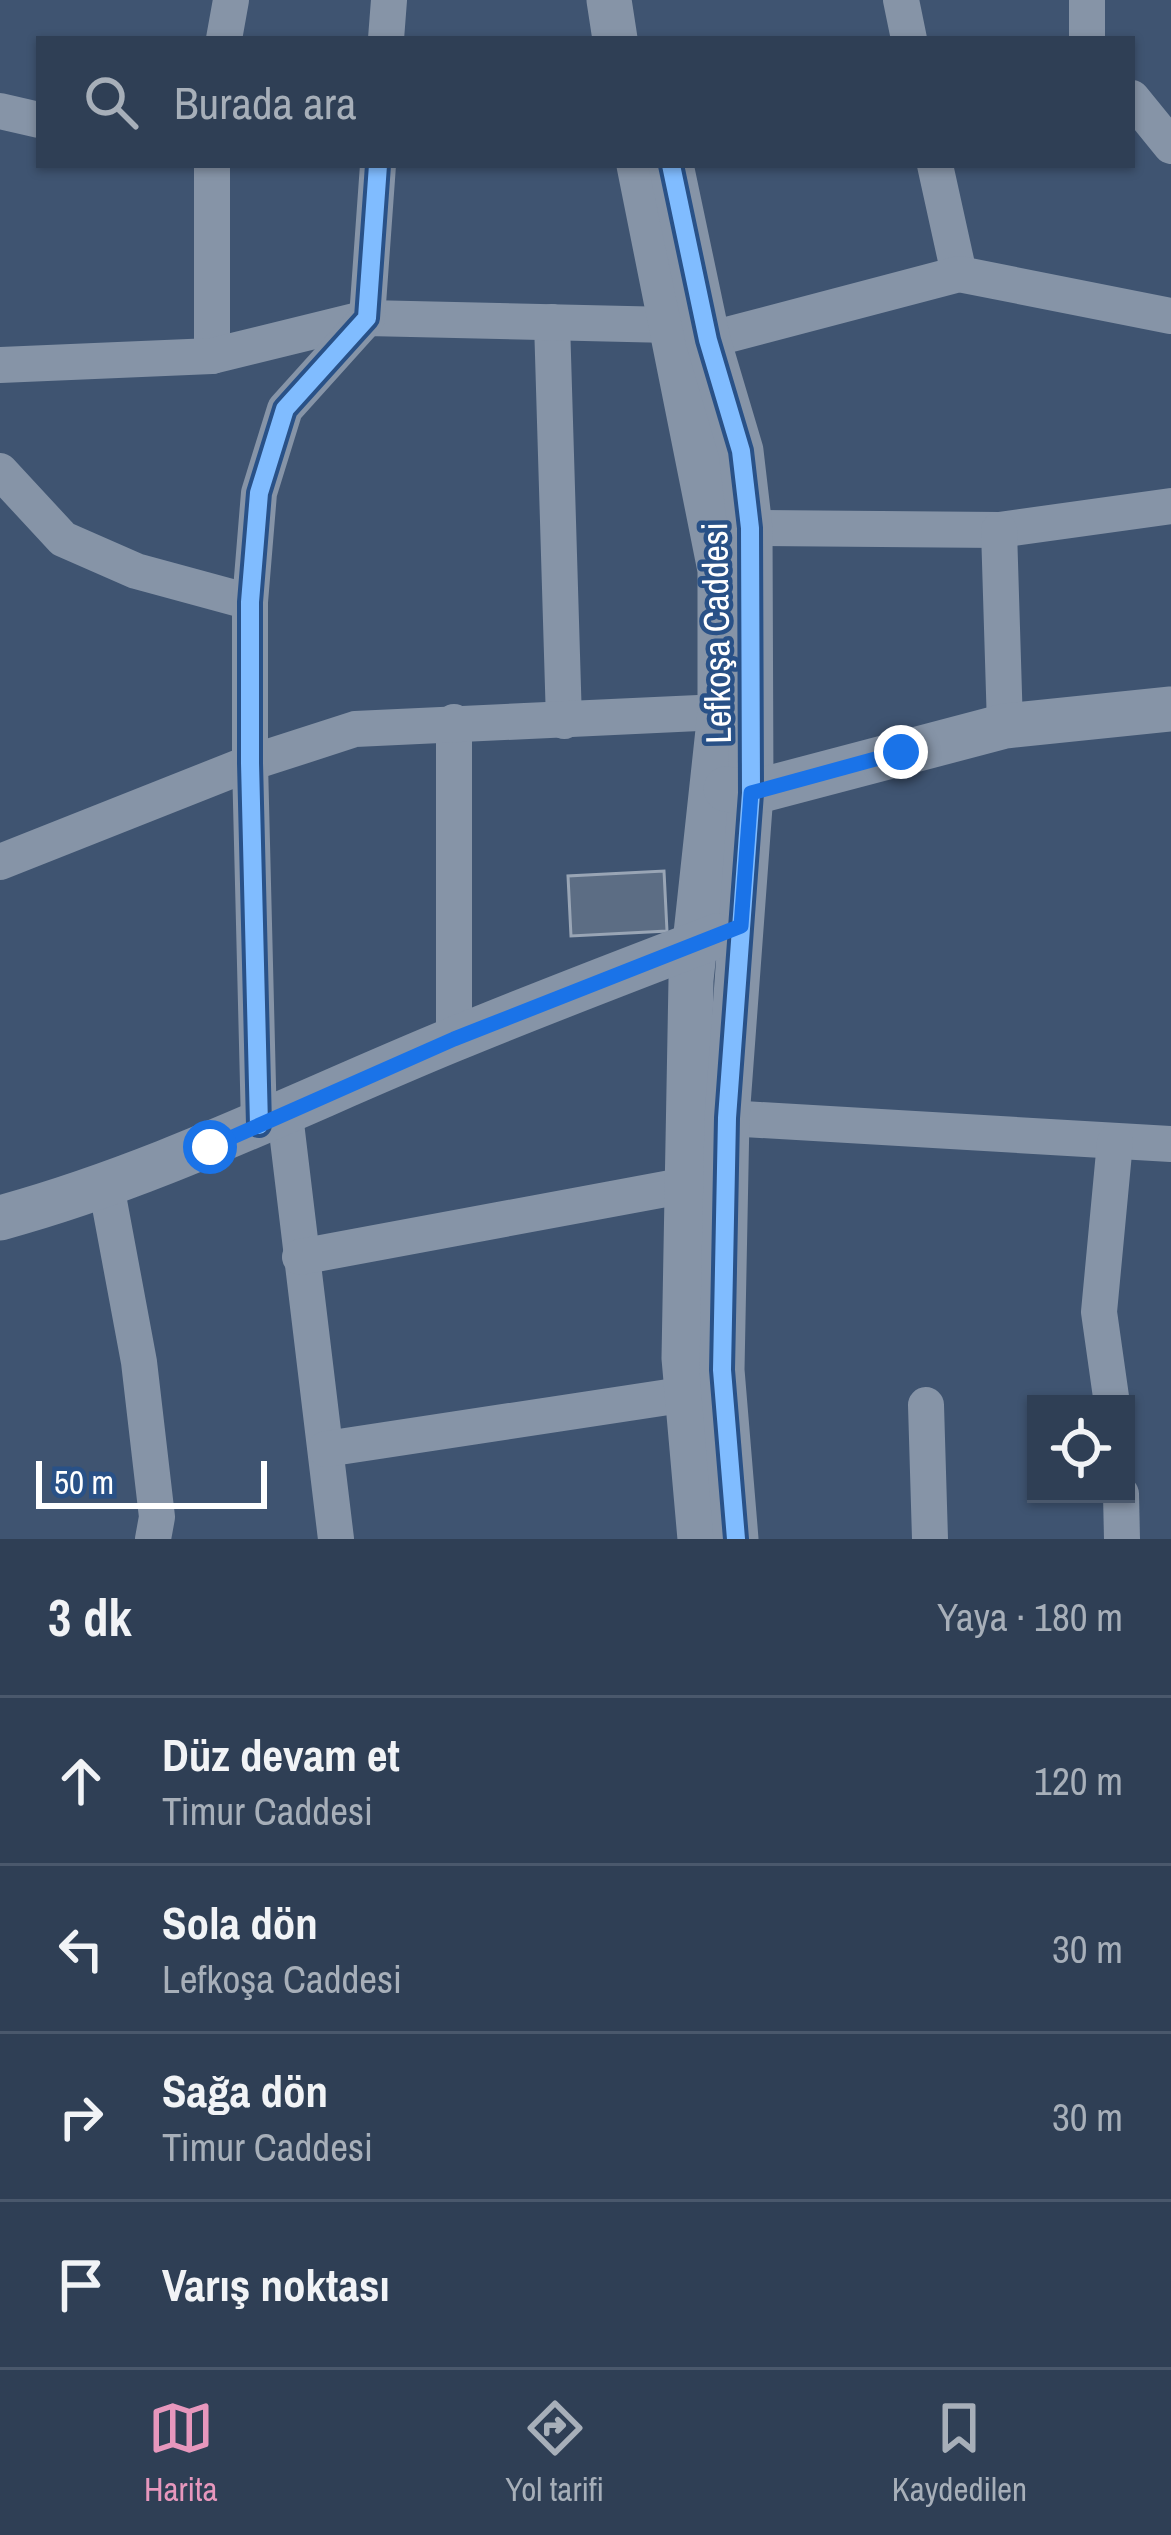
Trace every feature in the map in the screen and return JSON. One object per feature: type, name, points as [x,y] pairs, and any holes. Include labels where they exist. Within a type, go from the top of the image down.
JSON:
[{"type":"street","points":[[225,36],[231,0]]},
{"type":"street","points":[[386,36],[389,0]]},
{"type":"street","points":[[609,0],[615,36]]},
{"type":"street","points":[[641,0],[645,36]]},
{"type":"street","points":[[901,0],[908,36]]},
{"type":"street","points":[[1087,0],[1087,36]]},
{"type":"street","points":[[1135,102],[1171,146]]},
{"type":"street","points":[[0,111],[36,118]]},
{"type":"street","points":[[212,168],[212,356]]},
{"type":"street","points":[[336,1539],[300,1257],[272,1120],[250,763],[250,602],[259,493],[285,409],[368,318],[377,168]]},
{"type":"street","points":[[640,168],[689,333],[720,570],[720,712],[731,790],[695,944],[684,1358],[700,1539]]},
{"type":"street","name":"Lefkoşa Caddesi","points":[[671,168],[689,333],[741,451],[750,528],[731,790],[741,926],[727,1118],[722,1370],[736,1539]]},
{"type":"street","points":[[936,168],[958,274]]},
{"type":"street","points":[[0,365],[212,356],[368,318],[552,322],[689,333],[958,274],[1171,316]]},
{"type":"street","points":[[552,322],[564,721]]},
{"type":"street","points":[[0,472],[63,539],[136,571],[250,602]]},
{"type":"street","points":[[750,528],[999,530],[1171,506]]},
{"type":"street","points":[[999,530],[1005,726]]},
{"type":"street","points":[[731,790],[1005,726],[1171,710]]},
{"type":"street","points":[[0,862],[250,763],[355,729],[720,712]]},
{"type":"street","points":[[454,722],[454,1039]]},
{"type":"street","points":[[0,1218],[106,1185],[272,1120],[454,1039],[741,926]]},
{"type":"street","points":[[727,1118],[1171,1144]]},
{"type":"street","points":[[1111,1395],[1099,1312],[1114,1142]]},
{"type":"street","points":[[106,1185],[139,1362],[157,1517],[154,1539]]},
{"type":"street","points":[[300,1257],[687,1185]]},
{"type":"street","points":[[326,1449],[688,1394]]},
{"type":"street","points":[[926,1406],[930,1539]]},
{"type":"street","points":[[1121,1503],[1123,1539]]},
{"type":"building","points":[[664,871],[667,931],[571,936],[568,876]]},
{"type":"cycle path","points":[[259,1125],[250,763],[250,602],[259,493],[285,409],[367,318],[378,168]]},
{"type":"cycle path","points":[[672,168],[708,340],[741,451],[750,528],[751,793],[727,1118],[722,1370],[736,1539]]},
{"type":"route","points":[[210,1147],[454,1039],[741,926],[751,793],[901,752]]}]
